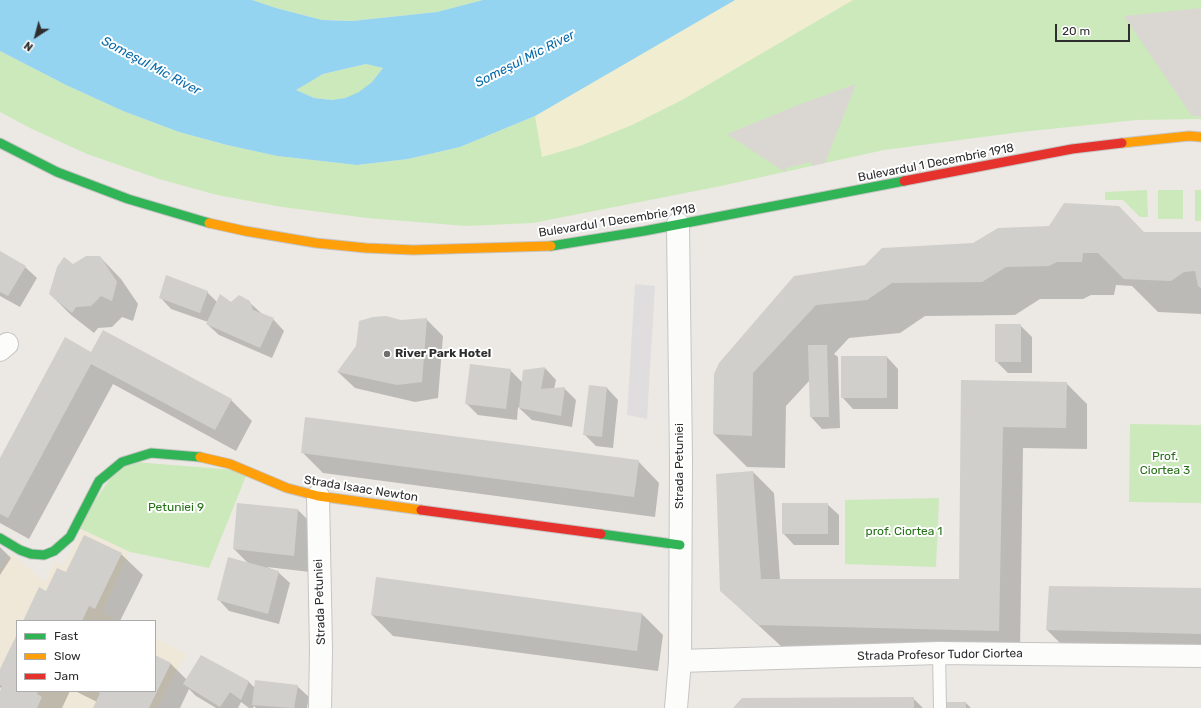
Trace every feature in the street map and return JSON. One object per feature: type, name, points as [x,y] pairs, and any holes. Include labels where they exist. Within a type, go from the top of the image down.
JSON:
[{"type":"main road","name":"Bulevardul 1 Decembrie 1918","points":[[0,143],[57,172],[128,199],[197,220],[238,230],[316,243],[366,248],[413,250],[550,246],[678,224],[1072,149],[1189,136],[1201,137]]},
{"type":"main road","name":"Strada Isaac Newton","points":[[0,538],[20,550],[44,555],[62,544],[77,526],[99,481],[122,462],[151,453],[199,457],[230,464],[287,488],[318,496],[680,545]]},
{"type":"street","name":"Strada Petuniei","points":[[676,708],[680,661],[681,461],[678,224]]},
{"type":"street","name":"Strada Petuniei","points":[[318,496],[321,649],[320,708]]},
{"type":"street","name":"Strada Profesor Tudor Ciortea","points":[[680,661],[939,653],[1201,656]]},
{"type":"lane","points":[[939,653],[940,708]]},
{"type":"shaded area","points":[[1201,8],[1201,116],[1192,116],[1124,16]]},
{"type":"shaded area","points":[[856,84],[825,163],[812,166],[811,162],[786,168],[785,172],[727,134],[803,103]]},
{"type":"shaded area","points":[[635,284],[655,286],[647,419],[627,415]]},
{"type":"shaded area","points":[[82,529],[130,552],[102,612],[118,620],[16,620],[16,692],[156,692],[156,639],[186,654],[157,708],[0,708],[0,571],[11,553],[45,582],[54,561],[64,566]]},
{"type":"green space","points":[[252,0],[483,0],[437,12],[352,21],[322,20]]},
{"type":"green space","points":[[735,0],[1201,0],[1201,119],[1137,120],[1021,132],[884,150],[721,186],[533,223],[466,226],[367,218],[282,207],[217,195],[159,179],[87,154],[32,129],[0,112],[0,51],[66,85],[123,111],[179,132],[227,145],[277,156],[357,165],[408,159],[460,147],[535,116]]},
{"type":"green space","points":[[366,64],[383,68],[372,82],[359,93],[333,100],[314,98],[295,90],[323,74]]},
{"type":"green space","points":[[1147,190],[1148,217],[1140,217],[1123,200],[1105,200],[1105,192]]},
{"type":"green space","points":[[1158,190],[1183,190],[1183,219],[1158,219]]},
{"type":"green space","points":[[1195,190],[1201,190],[1201,221],[1195,221]]},
{"type":"green space","name":"Prof. Ciortea 3","points":[[1130,424],[1201,425],[1201,503],[1129,502]]},
{"type":"green space","name":"Petuniei 9","points":[[122,461],[248,471],[209,568],[130,552],[77,527]]},
{"type":"green space","name":"prof. Ciortea 1","points":[[939,498],[936,567],[845,564],[845,500]]},
{"type":"sand","points":[[735,0],[853,0],[682,100],[632,125],[580,146],[542,157],[535,116]]},
{"type":"water","name":"Someşul Mic River","points":[[0,0],[252,0],[322,20],[352,21],[437,12],[483,0],[735,0],[535,116],[460,147],[408,159],[357,165],[277,156],[227,145],[179,132],[123,111],[66,85],[0,51]],"holes":[[[366,64],[383,68],[372,82],[359,92],[345,98],[332,100],[314,98],[296,90],[323,74]]]},
{"type":"building","points":[[1064,203],[1119,206],[1144,232],[1201,232],[1201,288],[1198,286],[1195,271],[1184,272],[1171,281],[1124,279],[1098,253],[1083,253],[1082,262],[1057,262],[1049,266],[1006,267],[982,282],[892,283],[867,300],[816,305],[753,373],[752,436],[713,434],[714,374],[719,363],[794,276],[865,265],[882,248],[973,243],[998,228],[1049,226]]},
{"type":"building","points":[[0,251],[26,266],[8,296],[0,292]]},
{"type":"building","points":[[86,256],[100,256],[117,282],[112,301],[101,296],[91,306],[76,307],[72,313],[49,294],[57,267],[64,257],[73,264]]},
{"type":"building","points":[[166,275],[208,291],[200,313],[159,298]]},
{"type":"building","points":[[220,294],[231,302],[239,295],[250,301],[253,310],[274,318],[260,348],[206,324]]},
{"type":"building","name":"River Park Hotel","points":[[386,316],[401,320],[427,318],[422,382],[397,385],[337,372],[356,346],[359,321],[373,317]]},
{"type":"building","points":[[995,324],[1021,324],[1021,362],[995,362]]},
{"type":"building","points":[[103,330],[232,399],[215,430],[91,364],[8,518],[0,514],[0,458],[65,337],[91,352]]},
{"type":"building","points":[[808,345],[827,345],[829,417],[810,417]]},
{"type":"building","points":[[841,356],[887,356],[887,398],[841,398]]},
{"type":"building","points":[[470,364],[511,369],[506,409],[465,404]]},
{"type":"building","points":[[545,367],[541,389],[565,387],[561,416],[519,408],[523,370]]},
{"type":"building","points":[[961,380],[1067,382],[1066,428],[1003,427],[999,631],[759,625],[720,591],[716,474],[753,471],[761,579],[959,579]]},
{"type":"building","points":[[589,385],[607,387],[602,437],[583,435]]},
{"type":"building","points":[[305,417],[639,460],[634,497],[301,453]]},
{"type":"building","points":[[237,503],[298,509],[294,556],[233,549]]},
{"type":"building","points":[[782,503],[828,503],[828,534],[782,534]]},
{"type":"building","points":[[84,535],[122,553],[95,609],[89,606],[82,620],[23,620],[39,587],[46,591],[57,568],[66,572]]},
{"type":"building","points":[[228,557],[279,571],[268,614],[217,600]]},
{"type":"building","points":[[376,577],[642,613],[637,651],[371,615]]},
{"type":"building","points":[[1049,586],[1201,588],[1201,634],[1046,630]]},
{"type":"building","points":[[16,636],[16,692],[38,692],[37,694],[42,697],[37,708],[0,708],[0,691],[2,686],[0,685],[0,669]]},
{"type":"building","points":[[201,655],[249,681],[241,700],[230,692],[220,707],[183,684]]},
{"type":"building","points":[[156,656],[171,663],[149,708],[93,708],[100,693],[98,692],[156,692]]},
{"type":"building","points":[[255,680],[298,685],[294,708],[252,705]]},
{"type":"building","points":[[914,697],[914,708],[733,708],[742,698]]},
{"type":"building","points":[[946,702],[966,702],[966,708],[946,708]]},
{"type":"traffic: fast","points":[[0,143],[57,172],[128,199],[209,223]]},
{"type":"traffic: fast","points":[[551,246],[644,231],[904,181]]},
{"type":"traffic: fast","points":[[0,538],[20,550],[31,554],[44,555],[54,551],[70,537],[99,481],[122,462],[151,453],[200,457]]},
{"type":"traffic: fast","points":[[601,534],[680,545]]},
{"type":"traffic: slow","points":[[1122,143],[1189,136],[1201,137]]},
{"type":"traffic: slow","points":[[209,223],[245,231],[316,243],[366,248],[413,250],[551,246]]},
{"type":"traffic: slow","points":[[200,457],[230,464],[287,488],[318,496],[421,510]]},
{"type":"traffic: jam","points":[[904,181],[1072,149],[1122,143]]},
{"type":"traffic: jam","points":[[421,510],[601,534]]},
{"type":"place","name":"River Park Hotel","points":[[387,354]]}]
